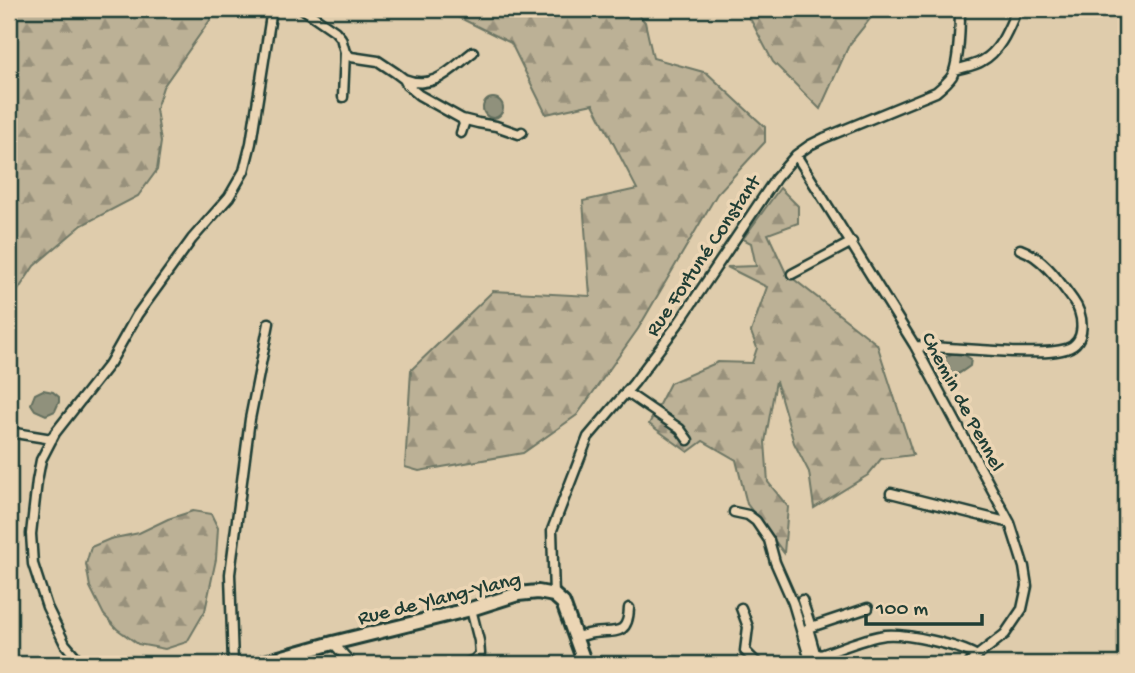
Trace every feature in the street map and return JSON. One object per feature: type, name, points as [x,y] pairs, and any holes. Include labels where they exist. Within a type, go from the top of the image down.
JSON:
[{"type":"street","points":[[82,664],[65,644],[47,607],[33,564],[31,534],[41,460],[52,439],[110,363],[137,315],[192,239],[229,197],[244,171],[251,144],[272,9]]},
{"type":"street","points":[[303,9],[341,38],[345,52],[343,97]]},
{"type":"street","points":[[960,9],[955,70],[979,63],[992,53],[1007,31],[1017,9]]},
{"type":"street","points":[[345,52],[351,57],[378,61],[404,79],[415,82],[438,79],[473,52]]},
{"type":"street","name":"Rue Fortuné Constant","points":[[554,595],[551,537],[554,523],[588,437],[678,324],[776,178],[796,155],[810,145],[936,92],[951,78],[955,70]]},
{"type":"street","points":[[404,79],[419,95],[462,119],[519,134],[522,132]]},
{"type":"street","points":[[461,133],[464,124],[462,119]]},
{"type":"street","name":"Chemin de Pennel","points":[[796,155],[915,346],[1010,523],[1027,586],[1022,609],[1004,634],[969,664]]},
{"type":"street","points":[[792,274],[852,242]]},
{"type":"street","points":[[915,346],[1051,352],[1074,345],[1080,338],[1082,327],[1077,305],[1059,280],[1033,255],[1020,249]]},
{"type":"street","points":[[233,664],[230,574],[250,419],[269,323]]},
{"type":"street","points":[[626,392],[680,429],[688,440]]},
{"type":"street","points":[[9,432],[52,439]]},
{"type":"street","points":[[891,493],[1010,523]]},
{"type":"street","points":[[734,512],[748,514],[757,521],[769,540],[775,562],[793,603],[809,657],[808,664]]},
{"type":"street","name":"Rue de Ylang-Ylang","points":[[258,664],[529,593],[554,595]]},
{"type":"street","points":[[554,595],[564,603],[585,664]]},
{"type":"street","points":[[802,600],[811,626]]},
{"type":"street","points":[[576,637],[623,630],[629,618],[629,608]]},
{"type":"street","points":[[741,608],[748,627],[745,651],[758,664]]},
{"type":"street","points":[[867,608],[811,626],[807,630],[815,653],[821,654],[886,635],[908,636],[964,648],[977,656]]},
{"type":"street","points":[[466,664],[480,654],[471,609]]},
{"type":"street","points":[[333,643],[352,664]]},
{"type":"street","points":[[821,654],[823,664]]},
{"type":"green space","points":[[15,9],[216,9],[163,87],[156,109],[161,142],[157,170],[138,196],[82,225],[34,266],[9,304],[9,14]]},
{"type":"green space","points":[[442,9],[633,9],[645,22],[653,58],[707,73],[765,127],[765,142],[717,194],[638,329],[577,415],[523,453],[419,471],[405,467],[411,370],[493,291],[590,296],[583,201],[637,189],[593,104],[546,114],[511,43]]},
{"type":"green space","points":[[745,9],[878,9],[849,45],[820,109],[773,62]]},
{"type":"green space","points":[[780,188],[798,206],[798,223],[768,234],[786,273],[877,344],[913,455],[881,459],[868,475],[814,508],[809,472],[794,443],[776,381],[765,442],[768,482],[788,507],[784,553],[747,504],[736,460],[703,441],[688,452],[649,424],[670,383],[718,362],[752,363],[757,348],[751,332],[767,287],[727,267],[756,266],[751,243],[743,239]]},
{"type":"green space","points":[[193,511],[211,514],[218,528],[216,559],[205,611],[187,642],[165,649],[138,644],[117,629],[104,615],[90,587],[86,564],[91,547],[110,539],[139,533]]},
{"type":"shaded area","points":[[493,98],[500,101],[503,108],[500,115],[493,118],[486,115],[483,108],[486,101]]},
{"type":"shaded area","points":[[958,351],[971,359],[970,366],[953,376],[942,378],[938,371],[940,364],[947,356]]},
{"type":"shaded area","points":[[43,390],[53,392],[59,397],[55,411],[46,415],[35,410],[31,404],[35,394]]}]
